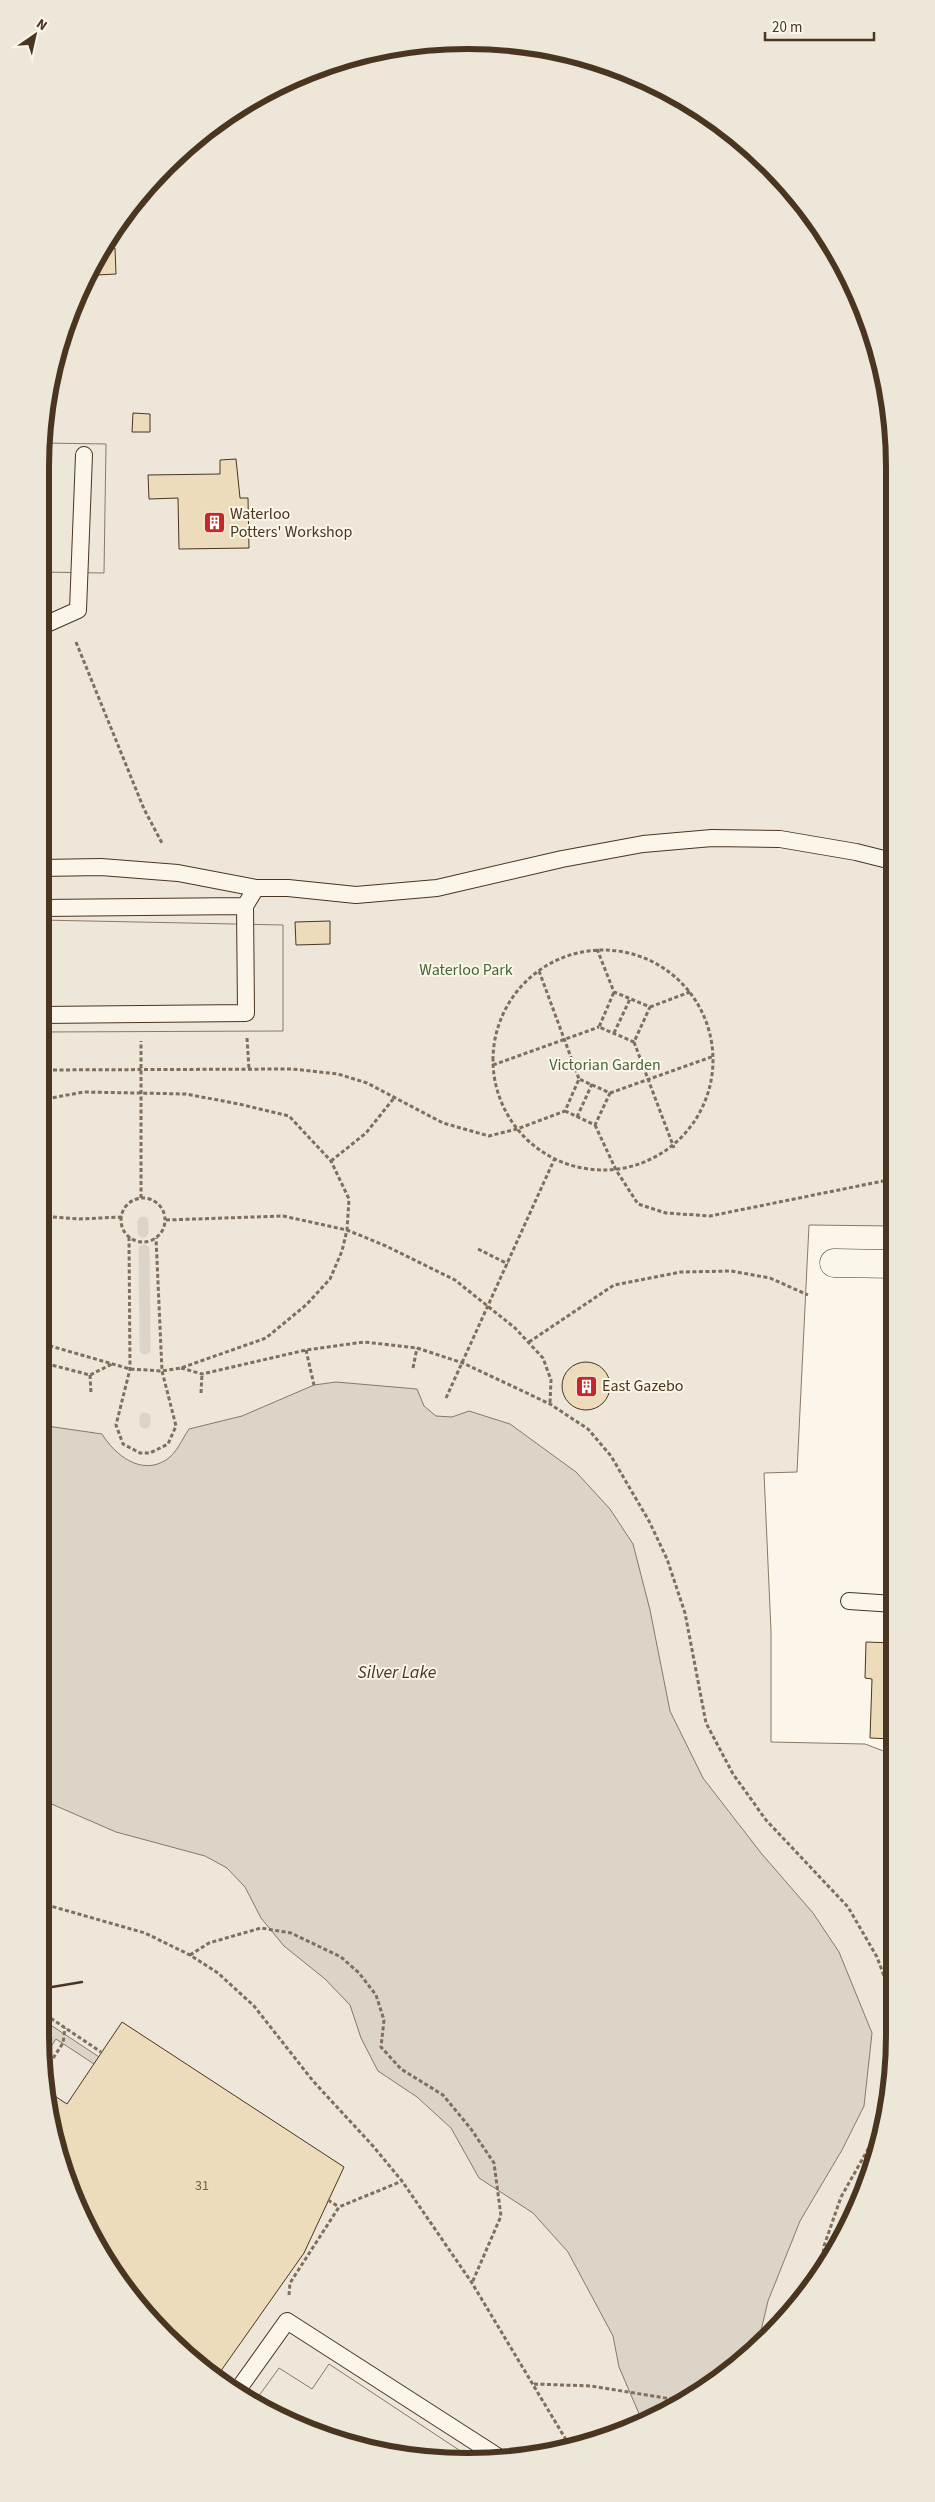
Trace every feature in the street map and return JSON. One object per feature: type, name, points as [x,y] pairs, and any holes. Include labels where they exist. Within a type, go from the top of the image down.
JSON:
[{"type":"street","points":[[834,1263],[886,1264]]},
{"type":"lane","points":[[49,623],[78,610],[84,455]]},
{"type":"lane","points":[[49,868],[101,867],[178,873],[256,888],[288,888],[356,895],[437,888],[562,859],[643,844],[712,838],[780,839],[856,852],[886,860]]},
{"type":"lane","points":[[49,1015],[246,1013],[244,906],[256,888]]},
{"type":"lane","points":[[49,908],[244,906]]},
{"type":"lane","points":[[849,1601],[886,1603]]},
{"type":"lane","points":[[240,2386],[287,2321],[491,2452]]},
{"type":"path","points":[[62,617],[76,641],[144,809],[178,873]]},
{"type":"path","points":[[597,949],[614,992],[599,1027]]},
{"type":"path","points":[[597,949],[639,956],[658,965],[676,977],[690,992],[703,1012],[714,1056],[712,1082],[704,1106],[690,1129],[674,1148],[646,1163],[616,1170],[584,1170],[554,1160],[534,1147],[517,1129],[504,1110],[496,1088],[493,1065],[494,1041],[501,1017],[512,996],[530,977],[560,959],[597,949]]},
{"type":"path","points":[[49,1070],[292,1069],[338,1074],[367,1082],[443,1123],[489,1136],[517,1129],[564,1111],[579,1079],[540,971]]},
{"type":"path","points":[[614,992],[650,1007],[690,992]]},
{"type":"path","points":[[614,1033],[630,999]]},
{"type":"path","points":[[650,1007],[634,1042],[674,1148]]},
{"type":"path","points":[[493,1065],[599,1027],[634,1042]]},
{"type":"path","points":[[579,1079],[610,1093],[714,1056]]},
{"type":"path","points":[[141,1198],[142,1071]]},
{"type":"path","points":[[577,1117],[592,1084]]},
{"type":"path","points":[[49,1098],[84,1092],[186,1094],[289,1116],[331,1161],[349,1198],[347,1230],[342,1251],[330,1279],[306,1306],[266,1338],[181,1368],[162,1371],[130,1369],[49,1346]]},
{"type":"path","points":[[595,1125],[610,1093]]},
{"type":"path","points":[[331,1161],[366,1133],[394,1098]]},
{"type":"path","points":[[564,1111],[595,1125],[616,1170],[638,1204],[666,1213],[710,1216],[886,1180]]},
{"type":"path","points":[[446,1398],[554,1160]]},
{"type":"path","points":[[141,1198],[148,1199],[160,1206],[166,1220],[164,1227],[156,1238],[142,1242],[129,1237],[124,1231],[122,1217],[128,1205],[141,1198]]},
{"type":"path","points":[[166,1220],[283,1216],[347,1230],[386,1246],[455,1280],[529,1342],[544,1358],[551,1380],[550,1404]]},
{"type":"path","points":[[49,1217],[79,1219],[122,1217]]},
{"type":"path","points":[[129,1237],[130,1369],[116,1425],[123,1444],[140,1453],[150,1453],[164,1447],[173,1436],[176,1426],[162,1371],[156,1238]]},
{"type":"path","points":[[478,1249],[508,1264]]},
{"type":"path","points":[[529,1342],[614,1285],[681,1272],[731,1271],[770,1278],[808,1295]]},
{"type":"path","points":[[181,1368],[202,1374],[306,1350],[364,1342],[417,1348],[463,1363],[550,1404],[588,1429],[610,1456],[648,1521],[667,1559],[685,1613],[706,1723],[733,1774],[766,1820],[848,1907],[877,1957],[886,1980]]},
{"type":"path","points":[[413,1368],[417,1348]]},
{"type":"path","points":[[306,1350],[314,1385]]},
{"type":"path","points":[[49,1364],[90,1375],[112,1364]]},
{"type":"path","points":[[201,1393],[202,1374]]},
{"type":"path","points":[[90,1375],[90,1393]]},
{"type":"path","points":[[49,1906],[145,1933],[190,1954],[218,1973],[254,2006],[313,2081],[373,2146],[402,2182],[472,2283],[534,2384],[566,2441]]},
{"type":"path","points":[[190,1954],[209,1943],[261,1928],[291,1933],[341,1956],[359,1973],[376,1995],[384,2020],[381,2047],[401,2069],[443,2095],[494,2163],[501,2216],[472,2283]]},
{"type":"path","points":[[49,2017],[102,2052]]},
{"type":"path","points":[[50,2063],[63,2043],[65,2028]]},
{"type":"path","points":[[823,2256],[824,2246],[841,2197],[872,2141]]},
{"type":"path","points":[[287,2321],[290,2283],[339,2207],[402,2182]]},
{"type":"path","points":[[328,2200],[339,2207]]},
{"type":"path","points":[[534,2384],[591,2386],[673,2399]]},
{"type":"green space","name":"Waterloo Park","points":[[468,49],[495,50],[522,52],[576,63],[602,71],[653,92],[700,119],[722,135],[764,171],[782,191],[816,235],[830,258],[843,282],[864,333],[872,359],[883,413],[886,468],[886,1226],[809,1225],[797,1472],[764,1473],[771,1631],[771,1742],[865,1744],[886,1752],[885,2062],[883,2089],[872,2143],[864,2169],[843,2220],[816,2267],[764,2331],[700,2383],[653,2410],[628,2421],[576,2439],[549,2445],[522,2450],[468,2453],[413,2450],[386,2445],[359,2439],[307,2421],[282,2410],[235,2383],[171,2331],[119,2267],[92,2220],[71,2169],[57,2116],[50,2062],[49,468],[52,413],[63,359],[71,333],[92,282],[119,235],[153,191],[191,153],[235,119],[282,92],[333,71],[359,63],[413,52]]},
{"type":"shaded area","points":[[50,443],[106,444],[104,573],[49,572]]},
{"type":"shaded area","points":[[49,920],[283,925],[283,1031],[49,1032]]},
{"type":"shaded area","points":[[329,2364],[463,2453],[413,2450],[359,2439],[307,2421],[258,2397],[279,2368],[312,2389]]},
{"type":"water","name":"Silver Lake","points":[[336,1382],[417,1389],[424,1406],[436,1416],[452,1417],[469,1411],[510,1424],[576,1472],[610,1509],[633,1544],[650,1610],[670,1711],[703,1778],[761,1853],[813,1913],[839,1952],[872,2033],[864,2106],[842,2150],[800,2221],[768,2301],[760,2335],[700,2383],[640,2416],[619,2367],[613,2336],[568,2252],[533,2213],[479,2178],[451,2128],[417,2097],[378,2071],[361,2038],[350,2005],[325,1979],[284,1946],[261,1918],[245,1887],[227,1868],[205,1856],[116,1832],[49,1803],[49,1426],[102,1434],[121,1456],[147,1466],[166,1460],[173,1454],[189,1429],[242,1416],[314,1385]]},
{"type":"water","points":[[49,2024],[295,2186],[290,2193],[56,2039],[50,2049]]},
{"type":"building","points":[[111,248],[115,248],[116,274],[97,275],[97,273]]},
{"type":"building","points":[[133,413],[150,414],[150,432],[132,432]]},
{"type":"building","name":"Waterloo Potters' Workshop","points":[[236,459],[240,498],[248,498],[249,548],[179,549],[178,498],[149,499],[148,475],[220,474],[220,460]]},
{"type":"building","points":[[330,921],[330,944],[296,945],[295,922]]},
{"type":"building","name":"East Gazebo","points":[[581,1362],[591,1362],[600,1366],[606,1372],[610,1386],[606,1400],[600,1406],[591,1410],[581,1410],[572,1406],[566,1400],[562,1391],[562,1381],[566,1372],[572,1366]]},
{"type":"building","points":[[866,1642],[886,1643],[886,1739],[870,1738],[872,1679],[865,1678]]},
{"type":"building","points":[[122,2022],[344,2167],[304,2253],[220,2372],[171,2331],[153,2311],[119,2267],[105,2244],[92,2220],[71,2169],[63,2143],[53,2095],[67,2104]]},
{"type":"waterway","points":[[143,1222],[143,1232]]},
{"type":"waterway","points":[[144,1250],[145,1349]]},
{"type":"waterway","points":[[145,1418],[145,1423]]},
{"type":"wall","points":[[49,1988],[82,1982]]},
{"type":"place","name":"Waterloo Potters' Workshop","points":[[214,523]]},
{"type":"place","name":"East Gazebo","points":[[586,1386]]},
{"type":"park label","name":"Victorian Garden","points":[[605,1065]]}]
